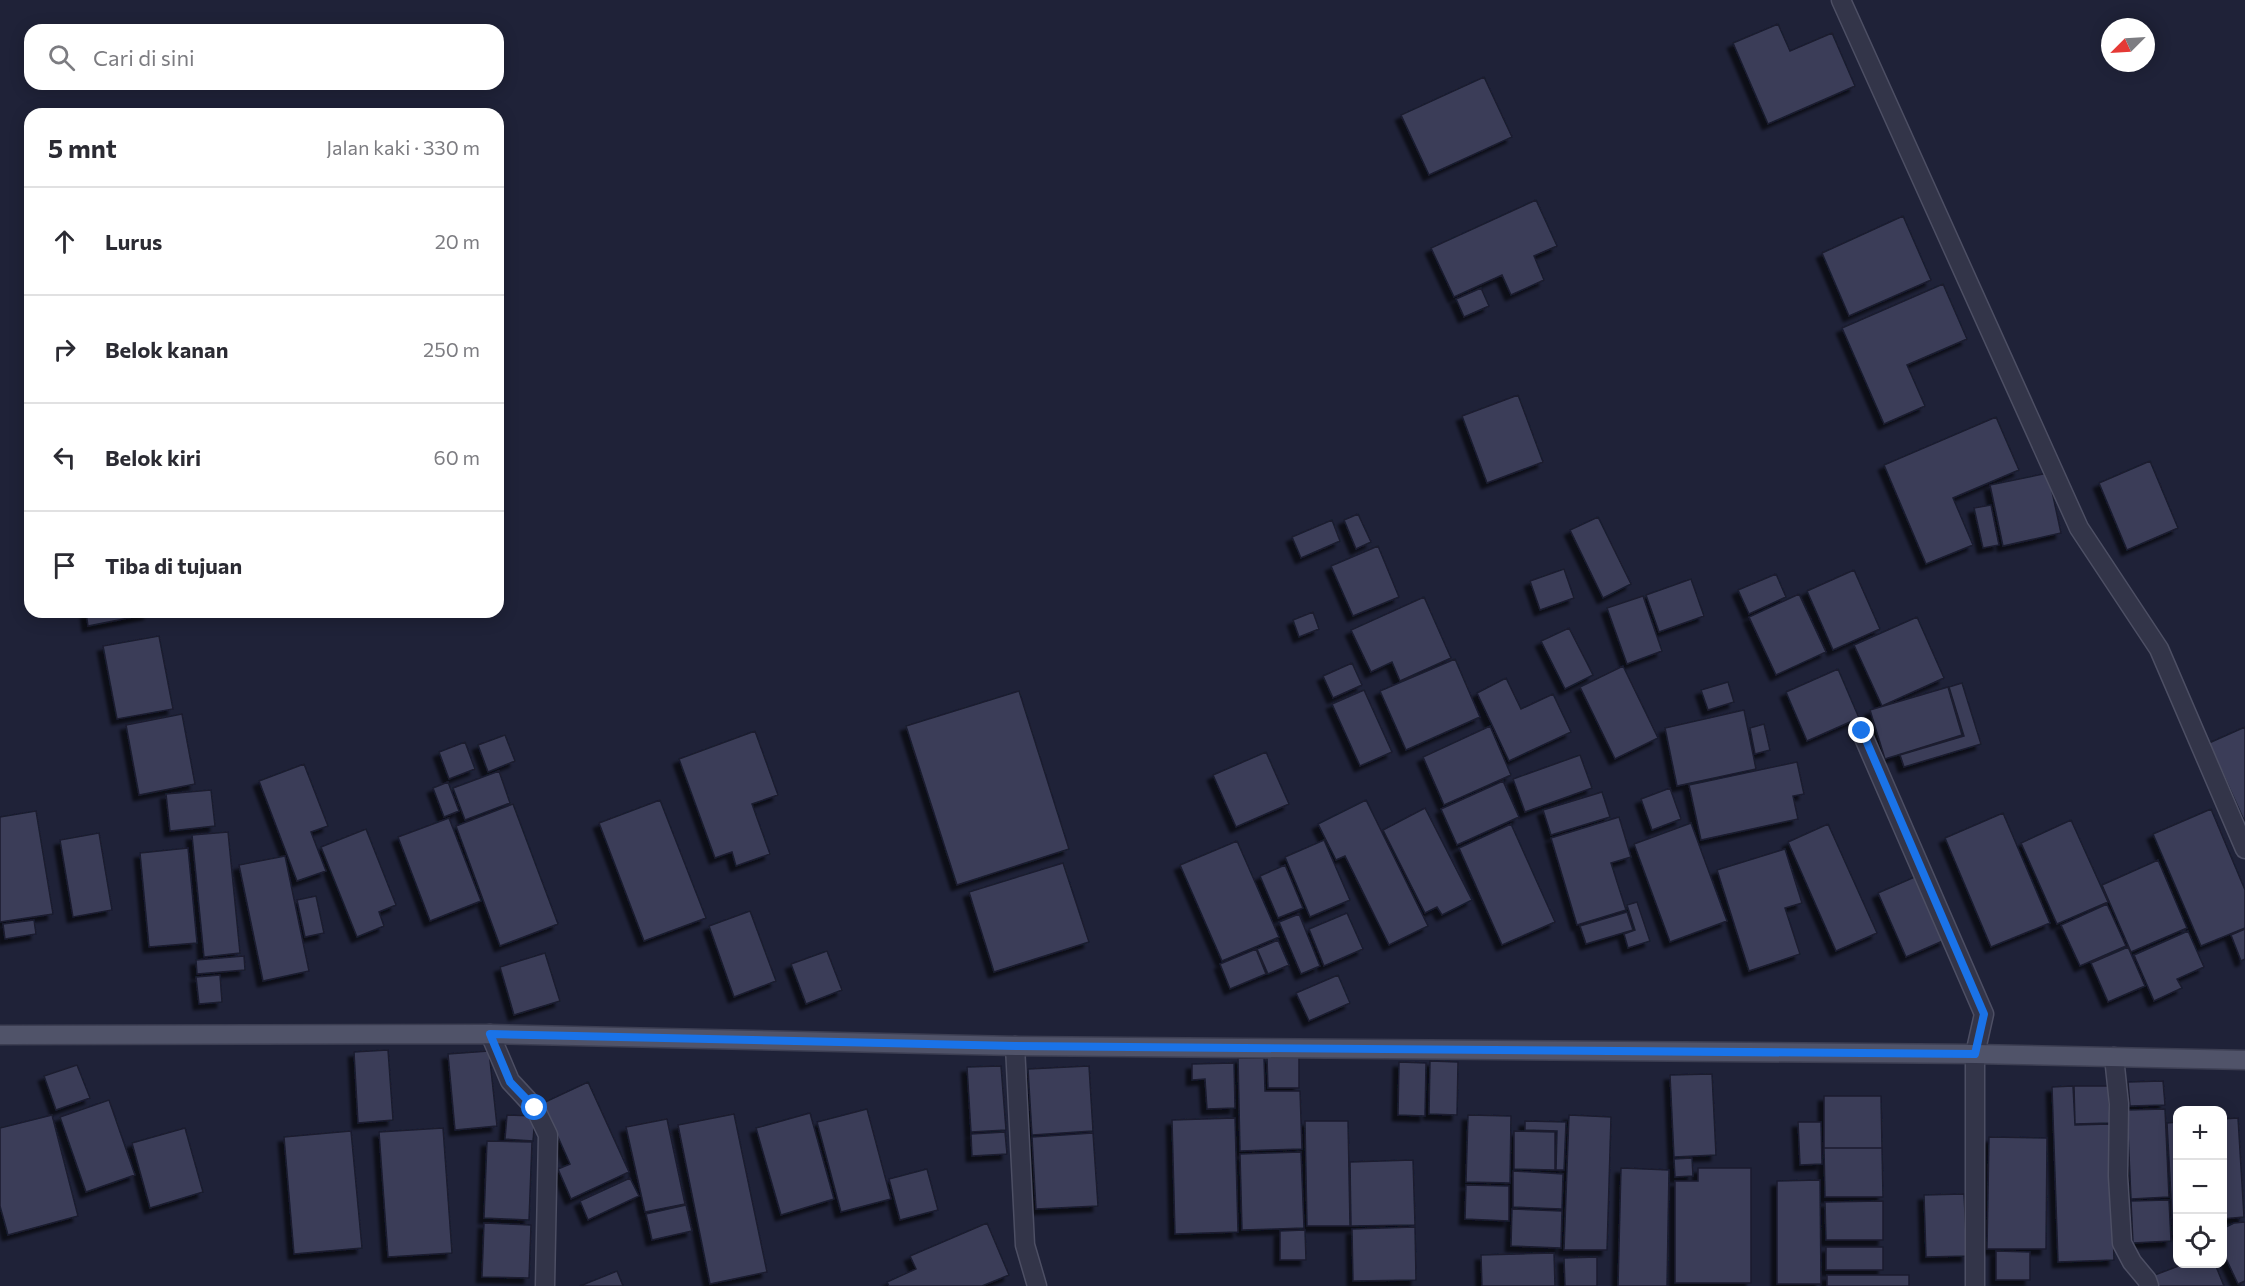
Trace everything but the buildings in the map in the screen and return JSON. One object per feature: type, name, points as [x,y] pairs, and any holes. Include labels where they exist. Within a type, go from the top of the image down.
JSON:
[{"type":"main road","points":[[0,1035],[490,1034],[1015,1046],[1975,1054],[2245,1060]]},
{"type":"street","points":[[1841,0],[2079,528],[2159,649],[2245,849]]},
{"type":"street","points":[[1862,731],[1984,1014],[1975,1054],[1975,1286]]},
{"type":"street","points":[[490,1034],[510,1082],[535,1108],[548,1134],[545,1286]]},
{"type":"street","points":[[1015,1046],[1025,1245],[1037,1286]]},
{"type":"street","points":[[2114,1057],[2119,1104],[2118,1176],[2122,1242],[2132,1262],[2147,1280],[2149,1286]]},
{"type":"route","points":[[535,1108],[510,1082],[490,1034],[1015,1046],[1975,1054],[1984,1014],[1862,731]]}]
